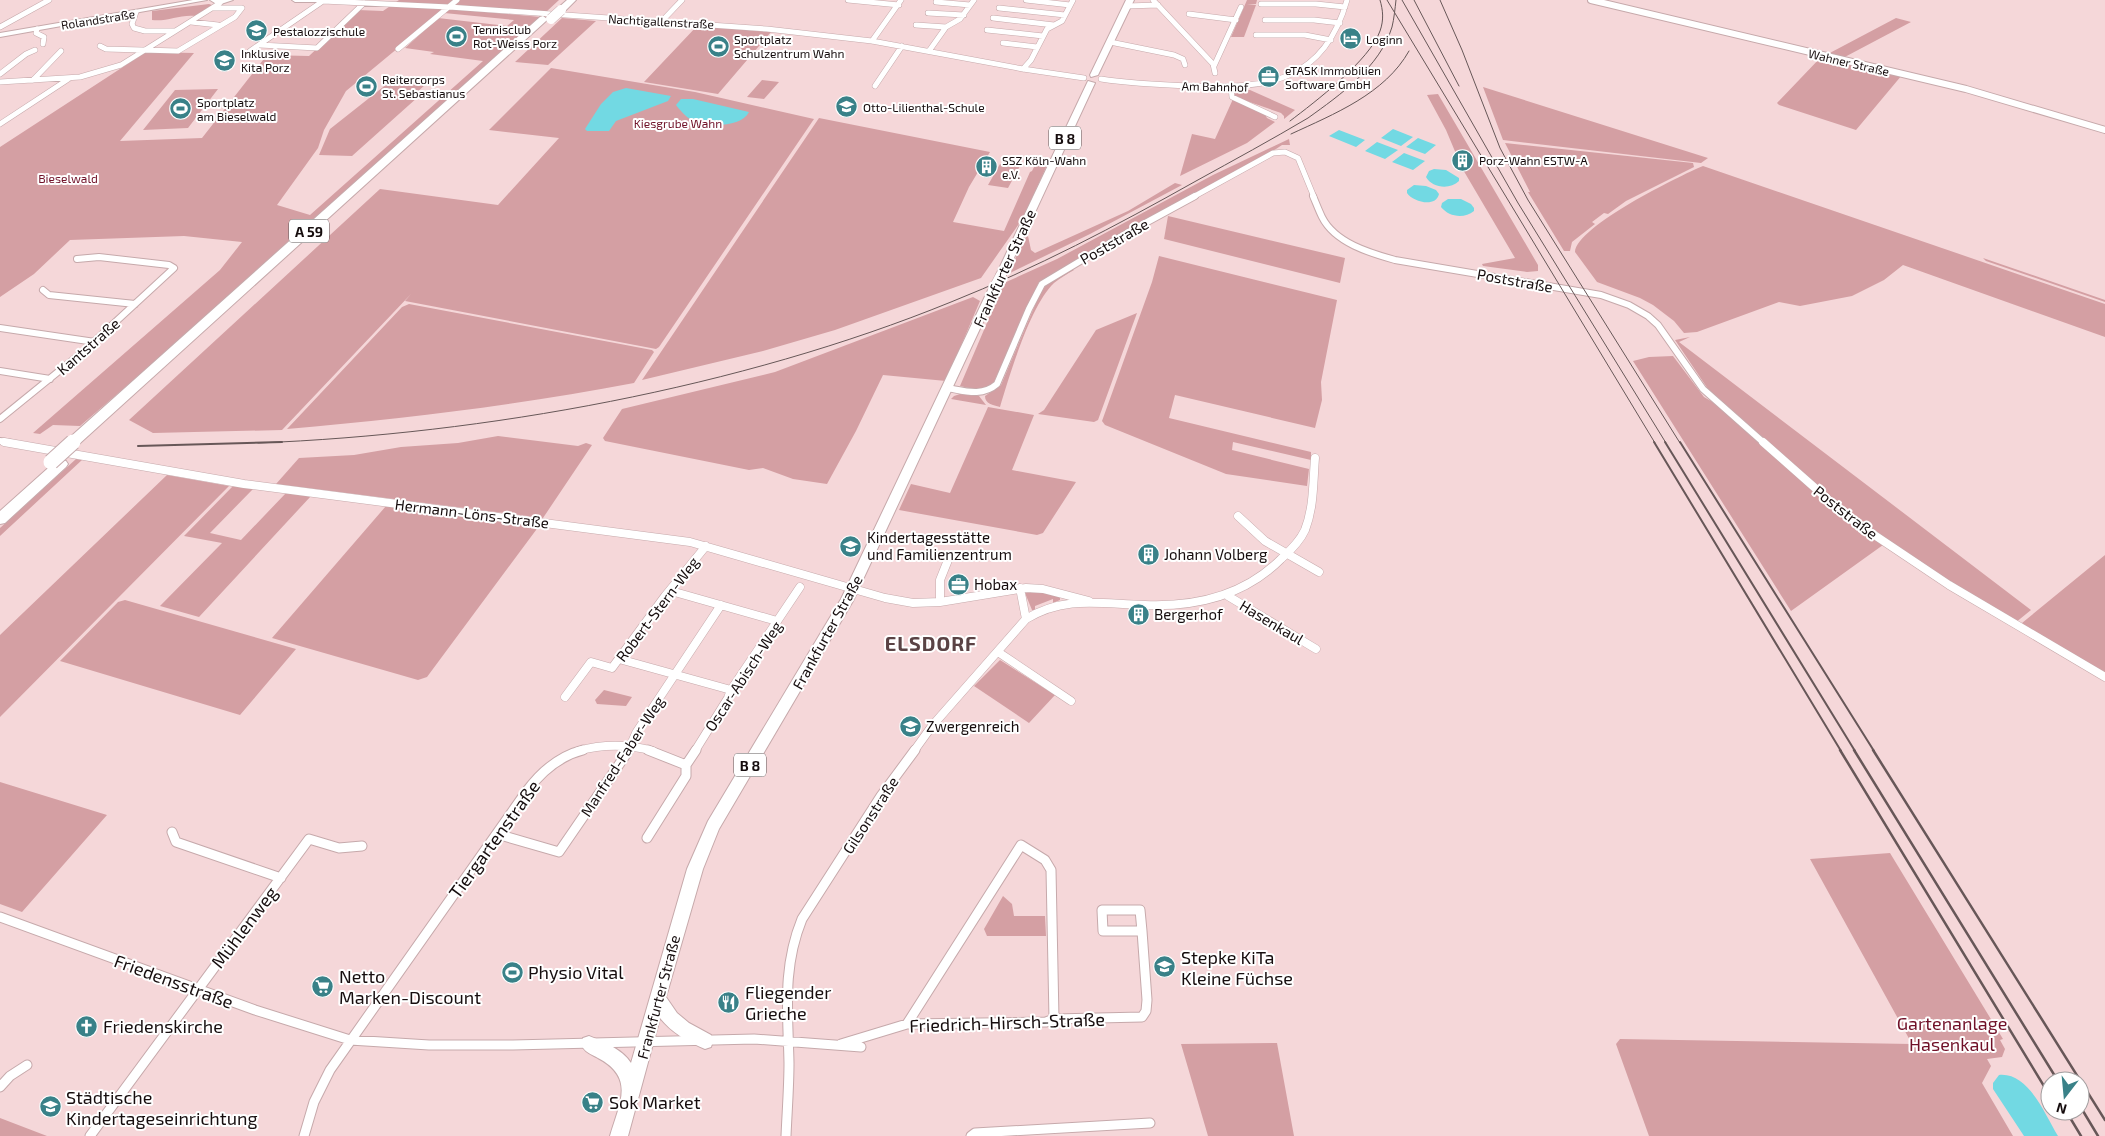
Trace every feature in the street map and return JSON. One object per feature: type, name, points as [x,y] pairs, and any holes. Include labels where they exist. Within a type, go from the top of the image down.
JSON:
[{"type":"highway","name":"A 59","points":[[552,14],[564,0]]},
{"type":"highway","name":"A 59","points":[[0,519],[78,443],[552,14],[572,0]]},
{"type":"highway","name":"A 59","points":[[0,508],[56,463]]},
{"type":"main road","name":"Rolandstraße","points":[[0,35],[204,0]]},
{"type":"main road","name":"Rolandstraße","points":[[188,4],[215,3],[230,0]]},
{"type":"main road","name":"Nachtigallenstraße","points":[[295,0],[323,0]]},
{"type":"main road","name":"Frankfurter Straße","points":[[619,1136],[693,876],[713,826],[853,589],[1129,3]]},
{"type":"main road","points":[[658,998],[662,1008],[681,1030],[705,1041]]},
{"type":"main road","points":[[589,1044],[609,1053],[624,1065],[632,1090]]},
{"type":"street","points":[[0,27],[49,0]]},
{"type":"street","points":[[250,50],[292,24],[323,0]]},
{"type":"street","name":"Nachtigallenstraße","points":[[323,0],[767,29],[872,41],[1023,69],[1092,79]]},
{"type":"street","points":[[393,4],[398,0]]},
{"type":"street","points":[[398,49],[457,0]]},
{"type":"street","points":[[661,22],[682,0]]},
{"type":"street","points":[[848,0],[898,5]]},
{"type":"street","points":[[872,41],[901,0]]},
{"type":"street","points":[[929,51],[946,27],[959,20],[974,0]]},
{"type":"street","points":[[1023,69],[1031,60],[1048,28],[1061,22],[1072,2],[1026,0]]},
{"type":"street","points":[[1153,0],[1214,66],[1215,73]]},
{"type":"street","name":"Am Bahnhof","points":[[1092,79],[1150,85],[1231,88],[1261,86],[1287,78],[1314,58],[1331,40],[1340,23],[1346,0]]},
{"type":"street","name":"Wahner Straße","points":[[1591,0],[1966,89],[2105,130]]},
{"type":"street","points":[[259,45],[317,48],[364,2]]},
{"type":"street","points":[[936,2],[970,5]]},
{"type":"street","points":[[0,82],[70,78],[95,74],[126,63],[146,50],[176,31],[191,22],[215,3],[242,8],[232,19],[218,25],[196,42],[178,51],[146,50],[106,48],[100,46]]},
{"type":"street","points":[[1129,3],[1158,5]]},
{"type":"street","points":[[1261,4],[1316,4],[1345,7]]},
{"type":"street","points":[[1214,66],[1241,7]]},
{"type":"street","points":[[999,8],[1065,15]]},
{"type":"street","points":[[136,12],[132,24],[134,28],[149,31],[176,31]]},
{"type":"street","points":[[928,13],[964,15]]},
{"type":"street","points":[[1189,14],[1236,20]]},
{"type":"street","points":[[993,18],[1054,26]]},
{"type":"street","points":[[1265,20],[1314,20],[1340,23]]},
{"type":"street","points":[[191,22],[218,25]]},
{"type":"street","points":[[916,25],[946,27]]},
{"type":"street","name":"Rolandstraße","points":[[37,29],[36,33],[44,37],[43,44]]},
{"type":"street","points":[[987,30],[1043,36]]},
{"type":"street","points":[[1256,35],[1305,35],[1331,40]]},
{"type":"street","points":[[1110,42],[1174,56],[1183,59],[1185,65]]},
{"type":"street","points":[[1003,44],[1037,47]]},
{"type":"street","points":[[875,86],[902,46]]},
{"type":"street","points":[[0,74],[25,55],[35,50]]},
{"type":"street","points":[[33,80],[61,51]]},
{"type":"street","points":[[0,124],[70,78]]},
{"type":"street","points":[[1231,88],[1232,97],[1276,117]]},
{"type":"street","name":"Poststraße","points":[[947,388],[981,392],[990,390],[997,384],[1037,291],[1051,277],[1167,210],[1272,153],[1285,152],[1298,158],[1323,218],[1329,226],[1351,244],[1368,252],[1395,260],[1601,295],[1639,310],[1658,325],[1703,388],[1849,518],[1949,585],[2105,677]]},
{"type":"street","name":"Kantstraße","points":[[0,419],[95,342],[173,269],[173,266],[123,260],[87,257],[77,259]]},
{"type":"street","points":[[43,290],[49,295],[135,304]]},
{"type":"street","points":[[0,328],[95,342]]},
{"type":"street","points":[[0,371],[50,379]]},
{"type":"street","name":"Hermann-Löns-Straße","points":[[0,440],[239,483],[543,522],[706,546],[900,601],[940,602],[1020,588]]},
{"type":"street","name":"Gilsonstraße","points":[[786,1136],[789,1062],[787,1042],[788,964],[795,935],[802,920],[881,796],[932,726],[1026,619],[1037,612],[1057,605],[1089,601],[1180,605],[1228,596],[1274,568],[1300,537],[1308,518],[1315,458]]},
{"type":"street","points":[[1238,516],[1244,524],[1286,555],[1319,572]]},
{"type":"street","name":"Robert-Stern-Weg","points":[[565,697],[591,662],[612,668],[659,604],[706,546]]},
{"type":"street","points":[[940,602],[940,580],[950,555]]},
{"type":"street","name":"Oscar-Abisch-Weg","points":[[686,765],[728,698],[730,690],[800,587]]},
{"type":"street","points":[[1020,588],[1026,619]]},
{"type":"street","name":"Gilsonstraße","points":[[1020,588],[1043,589],[1089,601]]},
{"type":"street","points":[[671,591],[777,622]]},
{"type":"street","name":"Hasenkaul","points":[[1228,596],[1316,649]]},
{"type":"street","name":"Manfred-Faber-Weg","points":[[497,834],[559,852],[631,745],[636,733],[721,605]]},
{"type":"street","points":[[998,652],[1070,701]]},
{"type":"street","points":[[619,659],[730,690]]},
{"type":"street","name":"Tiergartenstraße","points":[[350,1040],[528,789],[544,771],[575,752],[592,746],[631,745],[675,759],[686,765]]},
{"type":"street","points":[[647,838],[686,776],[686,765]]},
{"type":"street","points":[[172,832],[176,842],[280,878]]},
{"type":"street","name":"Mühlenweg","points":[[90,1136],[309,839],[339,848],[362,846]]},
{"type":"street","points":[[907,1024],[1021,845],[1045,860],[1051,870],[1054,1019]]},
{"type":"street","name":"Friedensstraße","points":[[0,917],[198,989],[350,1040],[429,1045],[646,1043]]},
{"type":"street","name":"Friedrich-Hirsch-Straße","points":[[838,1046],[907,1024],[1046,1022],[1054,1019],[1136,1018],[1142,1016],[1146,1011],[1142,931]]},
{"type":"street","name":"Friedrich-Hirsch-Straße","points":[[646,1043],[754,1039],[861,1047]]},
{"type":"street","points":[[304,1136],[308,1114],[317,1090],[350,1040]]},
{"type":"street","points":[[0,1088],[10,1076],[27,1065]]},
{"type":"street","points":[[971,1136],[975,1133],[1150,1123]]},
{"type":"green space","name":"Bieselwald","points":[[399,0],[456,0],[346,91],[324,130],[318,148],[277,205],[310,215],[483,61],[430,54],[434,52],[405,48],[438,18],[507,26],[514,20],[444,13],[450,9],[541,17],[80,426],[53,425],[40,434],[33,433],[220,270],[242,242],[184,236],[70,240],[34,274],[0,297],[0,147],[146,52],[194,53],[120,141],[202,138],[267,55],[309,56],[358,10],[383,11]]},
{"type":"green space","points":[[460,0],[559,0],[546,12],[454,5]]},
{"type":"green space","points":[[1247,0],[1257,0],[1256,4],[1247,5],[1256,5],[1244,37],[1231,37]]},
{"type":"green space","points":[[212,5],[196,16],[152,20],[152,11]]},
{"type":"green space","points":[[562,18],[596,21],[548,65],[515,62]]},
{"type":"green space","points":[[1896,18],[1911,22],[1841,59],[1826,55]]},
{"type":"green space","name":"Sportplatz Schulzentrum Wahn","points":[[697,26],[771,32],[718,94],[644,82]]},
{"type":"green space","points":[[1821,57],[1902,75],[1856,130],[1779,105],[1777,103]]},
{"type":"green space","name":"Kiesgrube Wahn","points":[[551,68],[695,92],[814,119],[659,347],[656,349],[405,301],[411,294],[282,430],[153,433],[129,420],[380,189],[498,205],[559,138],[489,130]]},
{"type":"green space","points":[[392,80],[426,84],[414,95],[418,97],[352,156],[319,155],[330,129]]},
{"type":"green space","points":[[762,80],[779,82],[764,99],[747,97]]},
{"type":"green space","points":[[1483,87],[1708,158],[1701,163],[1503,140]]},
{"type":"green space","name":"Sportplatz am Bieselwald","points":[[218,89],[188,128],[143,130],[175,90]]},
{"type":"green space","points":[[1233,90],[1250,90],[1295,110],[1284,119],[1281,113],[1235,97]]},
{"type":"green space","points":[[1438,94],[1538,265],[1538,271],[1527,272],[1483,266],[1482,264],[1515,258],[1462,168],[1446,130],[1427,95]]},
{"type":"green space","points":[[1233,99],[1264,113],[1267,118],[1275,122],[1247,143],[1180,176],[1192,134],[1215,139]]},
{"type":"green space","points":[[819,118],[990,152],[969,187],[953,222],[1004,231],[1030,172],[1039,157],[1049,161],[1023,218],[981,278],[835,330],[763,351],[642,380]]},
{"type":"green space","points":[[1289,139],[1290,145],[1282,145],[1039,282],[993,384],[978,390],[960,386],[1004,283],[1057,259],[1213,175]]},
{"type":"green space","points":[[1505,143],[1693,163],[1694,167],[1626,201],[1608,214],[1604,213],[1592,222],[1595,224],[1572,242],[1570,251],[1564,251],[1528,192],[1530,192]]},
{"type":"green space","points":[[1000,164],[1020,166],[1008,188],[988,185]]},
{"type":"green space","points":[[1703,166],[2105,304],[2105,337],[1903,265],[1884,280],[1852,296],[1800,306],[1779,302],[1697,332],[1684,333],[1674,321],[1653,305],[1640,298],[1597,282],[1575,252],[1580,241],[1592,229],[1610,216],[1652,191]]},
{"type":"green space","points":[[1175,183],[1182,185],[1090,234],[1008,274],[1025,238],[1028,236],[1031,250],[1035,253],[1128,211]]},
{"type":"green space","points":[[1168,216],[1345,258],[1340,283],[1164,239]]},
{"type":"green space","points":[[1159,256],[1337,300],[1321,382],[1322,400],[1315,428],[1175,395],[1169,418],[1311,452],[1311,460],[1233,442],[1232,450],[1309,469],[1307,486],[1226,474],[1105,425],[1102,421],[1152,282]]},
{"type":"green space","points":[[1983,258],[2105,300],[2105,302],[1986,261]]},
{"type":"green space","points":[[1071,269],[1074,270],[1054,283],[1037,307],[1022,341],[1000,407],[990,404],[986,401],[985,396],[1001,385],[1041,291],[1050,281]]},
{"type":"green space","points":[[973,297],[980,301],[946,381],[883,375],[856,431],[827,484],[793,479],[763,468],[749,470],[605,441],[603,438],[622,409],[775,372]]},
{"type":"green space","points":[[409,304],[652,350],[654,352],[634,383],[548,398],[461,410],[287,429],[402,307]]},
{"type":"green space","points":[[1137,313],[1098,420],[1094,422],[1038,414],[1044,410],[1096,330]]},
{"type":"green space","points":[[1690,337],[1679,342],[2031,610],[2015,623],[1950,583],[1839,507],[1708,389],[1675,340]]},
{"type":"green space","points":[[1673,356],[1704,397],[1716,404],[1780,459],[1838,513],[1883,545],[1791,611],[1633,361],[1649,357]]},
{"type":"green space","points":[[960,394],[979,396],[986,405],[951,399]]},
{"type":"green space","points":[[988,407],[1034,415],[1012,470],[1076,482],[1043,533],[1037,535],[899,510],[911,484],[950,493]]},
{"type":"green space","points":[[498,436],[578,446],[586,443],[592,445],[543,518],[276,484],[299,458],[354,455],[401,447],[458,443]]},
{"type":"green space","points":[[76,459],[82,460],[0,536],[0,528]]},
{"type":"green space","points":[[167,475],[229,486],[0,717],[0,635]]},
{"type":"green space","points":[[233,486],[253,489],[210,533],[241,540],[286,493],[311,496],[199,617],[160,606],[222,543],[184,536]]},
{"type":"green space","points":[[386,506],[539,526],[427,677],[418,680],[272,638]]},
{"type":"green space","points":[[2105,555],[2105,674],[2025,629],[2022,623]]},
{"type":"green space","points":[[1033,590],[1060,597],[1060,600],[1053,603],[1053,599],[1035,606],[1035,610],[1032,610],[1025,593]]},
{"type":"green space","points":[[125,600],[296,649],[240,715],[60,661],[118,602]]},
{"type":"green space","points":[[1000,660],[1055,695],[1029,723],[974,686]]},
{"type":"green space","points":[[604,690],[632,697],[626,706],[597,704],[595,700]]},
{"type":"green space","points":[[0,782],[107,815],[22,912],[0,904]]},
{"type":"green space","name":"Gartenanlage Hasenkaul","points":[[1890,853],[2003,1039],[2000,1040],[2005,1049],[2002,1057],[1987,1059],[1991,1066],[1982,1083],[2013,1136],[1649,1136],[1616,1044],[1620,1039],[1912,1044],[1810,859]]},
{"type":"green space","points":[[1003,896],[1012,904],[1014,916],[1045,916],[1046,936],[987,936],[984,929]]},
{"type":"green space","points":[[1277,1043],[1294,1136],[1208,1136],[1181,1044]]},
{"type":"green space","points":[[0,1118],[47,1136],[0,1136]]},
{"type":"water","points":[[626,88],[671,96],[668,101],[616,121],[609,131],[587,131],[585,129],[601,104],[613,92]]},
{"type":"water","points":[[681,99],[693,99],[749,112],[745,117],[731,124],[704,124],[690,119],[683,113],[676,105]]},
{"type":"water","points":[[1393,129],[1413,137],[1401,146],[1381,138]]},
{"type":"water","points":[[1339,130],[1365,140],[1356,147],[1329,136]]},
{"type":"water","points":[[1418,138],[1436,145],[1425,154],[1406,147]]},
{"type":"water","points":[[1377,142],[1398,150],[1385,159],[1365,151]]},
{"type":"water","points":[[1404,153],[1425,161],[1413,170],[1392,162]]},
{"type":"water","points":[[1434,169],[1446,170],[1459,178],[1459,181],[1446,187],[1432,184],[1426,177],[1429,171]]},
{"type":"water","points":[[1414,185],[1426,186],[1436,190],[1439,194],[1434,201],[1419,201],[1407,193],[1407,190]]},
{"type":"water","points":[[1448,199],[1461,199],[1471,204],[1474,211],[1461,216],[1452,215],[1441,207],[1442,203]]},
{"type":"water","points":[[1999,1075],[2010,1076],[2019,1080],[2040,1104],[2040,1121],[2050,1121],[2058,1136],[2024,1136],[1993,1089],[1993,1083]]},
{"type":"railway","points":[[1290,121],[1341,80],[1365,55],[1380,31],[1383,15],[1380,0]]},
{"type":"railway","points":[[1387,0],[1395,12]]},
{"type":"railway","points":[[1395,12],[1396,0]]},
{"type":"railway","points":[[1402,0],[1518,203],[1666,443]]},
{"type":"railway","points":[[1414,0],[1459,86]]},
{"type":"railway","points":[[1440,0],[1462,50],[1500,148],[1528,200],[1680,443]]},
{"type":"railway","points":[[269,442],[344,438],[432,429],[521,417],[610,401],[699,382],[786,359],[870,332],[951,302],[1045,261],[1106,230],[1308,118],[1345,90],[1369,67],[1386,41],[1392,27],[1395,12]]},
{"type":"railway","points":[[1395,12],[1655,443]]},
{"type":"railway","points":[[1291,134],[1341,110],[1372,91],[1399,66],[1409,51]]},
{"type":"railway","points":[[138,446],[269,442]]},
{"type":"railway","points":[[258,443],[269,442]]},
{"type":"railway","points":[[269,442],[282,442]]},
{"type":"railway","points":[[1654,442],[1841,751]]},
{"type":"railway","points":[[1665,442],[1855,751]]},
{"type":"railway","points":[[1680,442],[1874,751]]},
{"type":"railway","points":[[1840,750],[2040,1080]]},
{"type":"railway","points":[[1854,750],[2052,1071]]},
{"type":"railway","points":[[1873,750],[2105,1120]]},
{"type":"railway","points":[[2072,1121],[2081,1136]]},
{"type":"railway","points":[[2089,1121],[2098,1136]]},
{"type":"place","name":"Pestalozzischule","points":[[257,31]]},
{"type":"place","name":"Tennisclub Rot-Weiss Porz","points":[[457,36]]},
{"type":"place","name":"Loginn","points":[[1350,39]]},
{"type":"place","name":"Sportplatz Schulzentrum Wahn","points":[[718,46]]},
{"type":"place","name":"Inklusive Kita Porz","points":[[225,60]]},
{"type":"place","name":"eTASK Immobilien Software GmbH","points":[[1269,77]]},
{"type":"place","name":"Reitercorps St. Sebastianus","points":[[366,86]]},
{"type":"place","name":"Otto-Lilienthal-Schule","points":[[847,107]]},
{"type":"place","name":"Sportplatz am Bieselwald","points":[[181,109]]},
{"type":"place","name":"Porz-Wahn ESTW-A","points":[[1463,160]]},
{"type":"place","name":"SSZ Köln-Wahn e.V.","points":[[986,167]]},
{"type":"place","name":"Kindertagesstätte und Familienzentrum","points":[[851,546]]},
{"type":"place","name":"Johann Volberg","points":[[1148,554]]},
{"type":"place","name":"Hobax","points":[[958,584]]},
{"type":"place","name":"Bergerhof","points":[[1138,614]]},
{"type":"place","name":"Zwergenreich","points":[[910,726]]},
{"type":"place","name":"Stepke KiTa Kleine Füchse","points":[[1165,967]]},
{"type":"place","name":"Physio Vital","points":[[512,972]]},
{"type":"place","name":"Netto Marken-Discount","points":[[323,986]]},
{"type":"place","name":"Fliegender Grieche","points":[[729,1002]]},
{"type":"place","name":"Friedenskirche","points":[[87,1026]]},
{"type":"place","name":"Sok Market","points":[[593,1102]]},
{"type":"place","name":"Städtische Kindertageseinrichtung","points":[[50,1107]]},
{"type":"district","name":"ELSDORF","points":[[931,643]]}]
